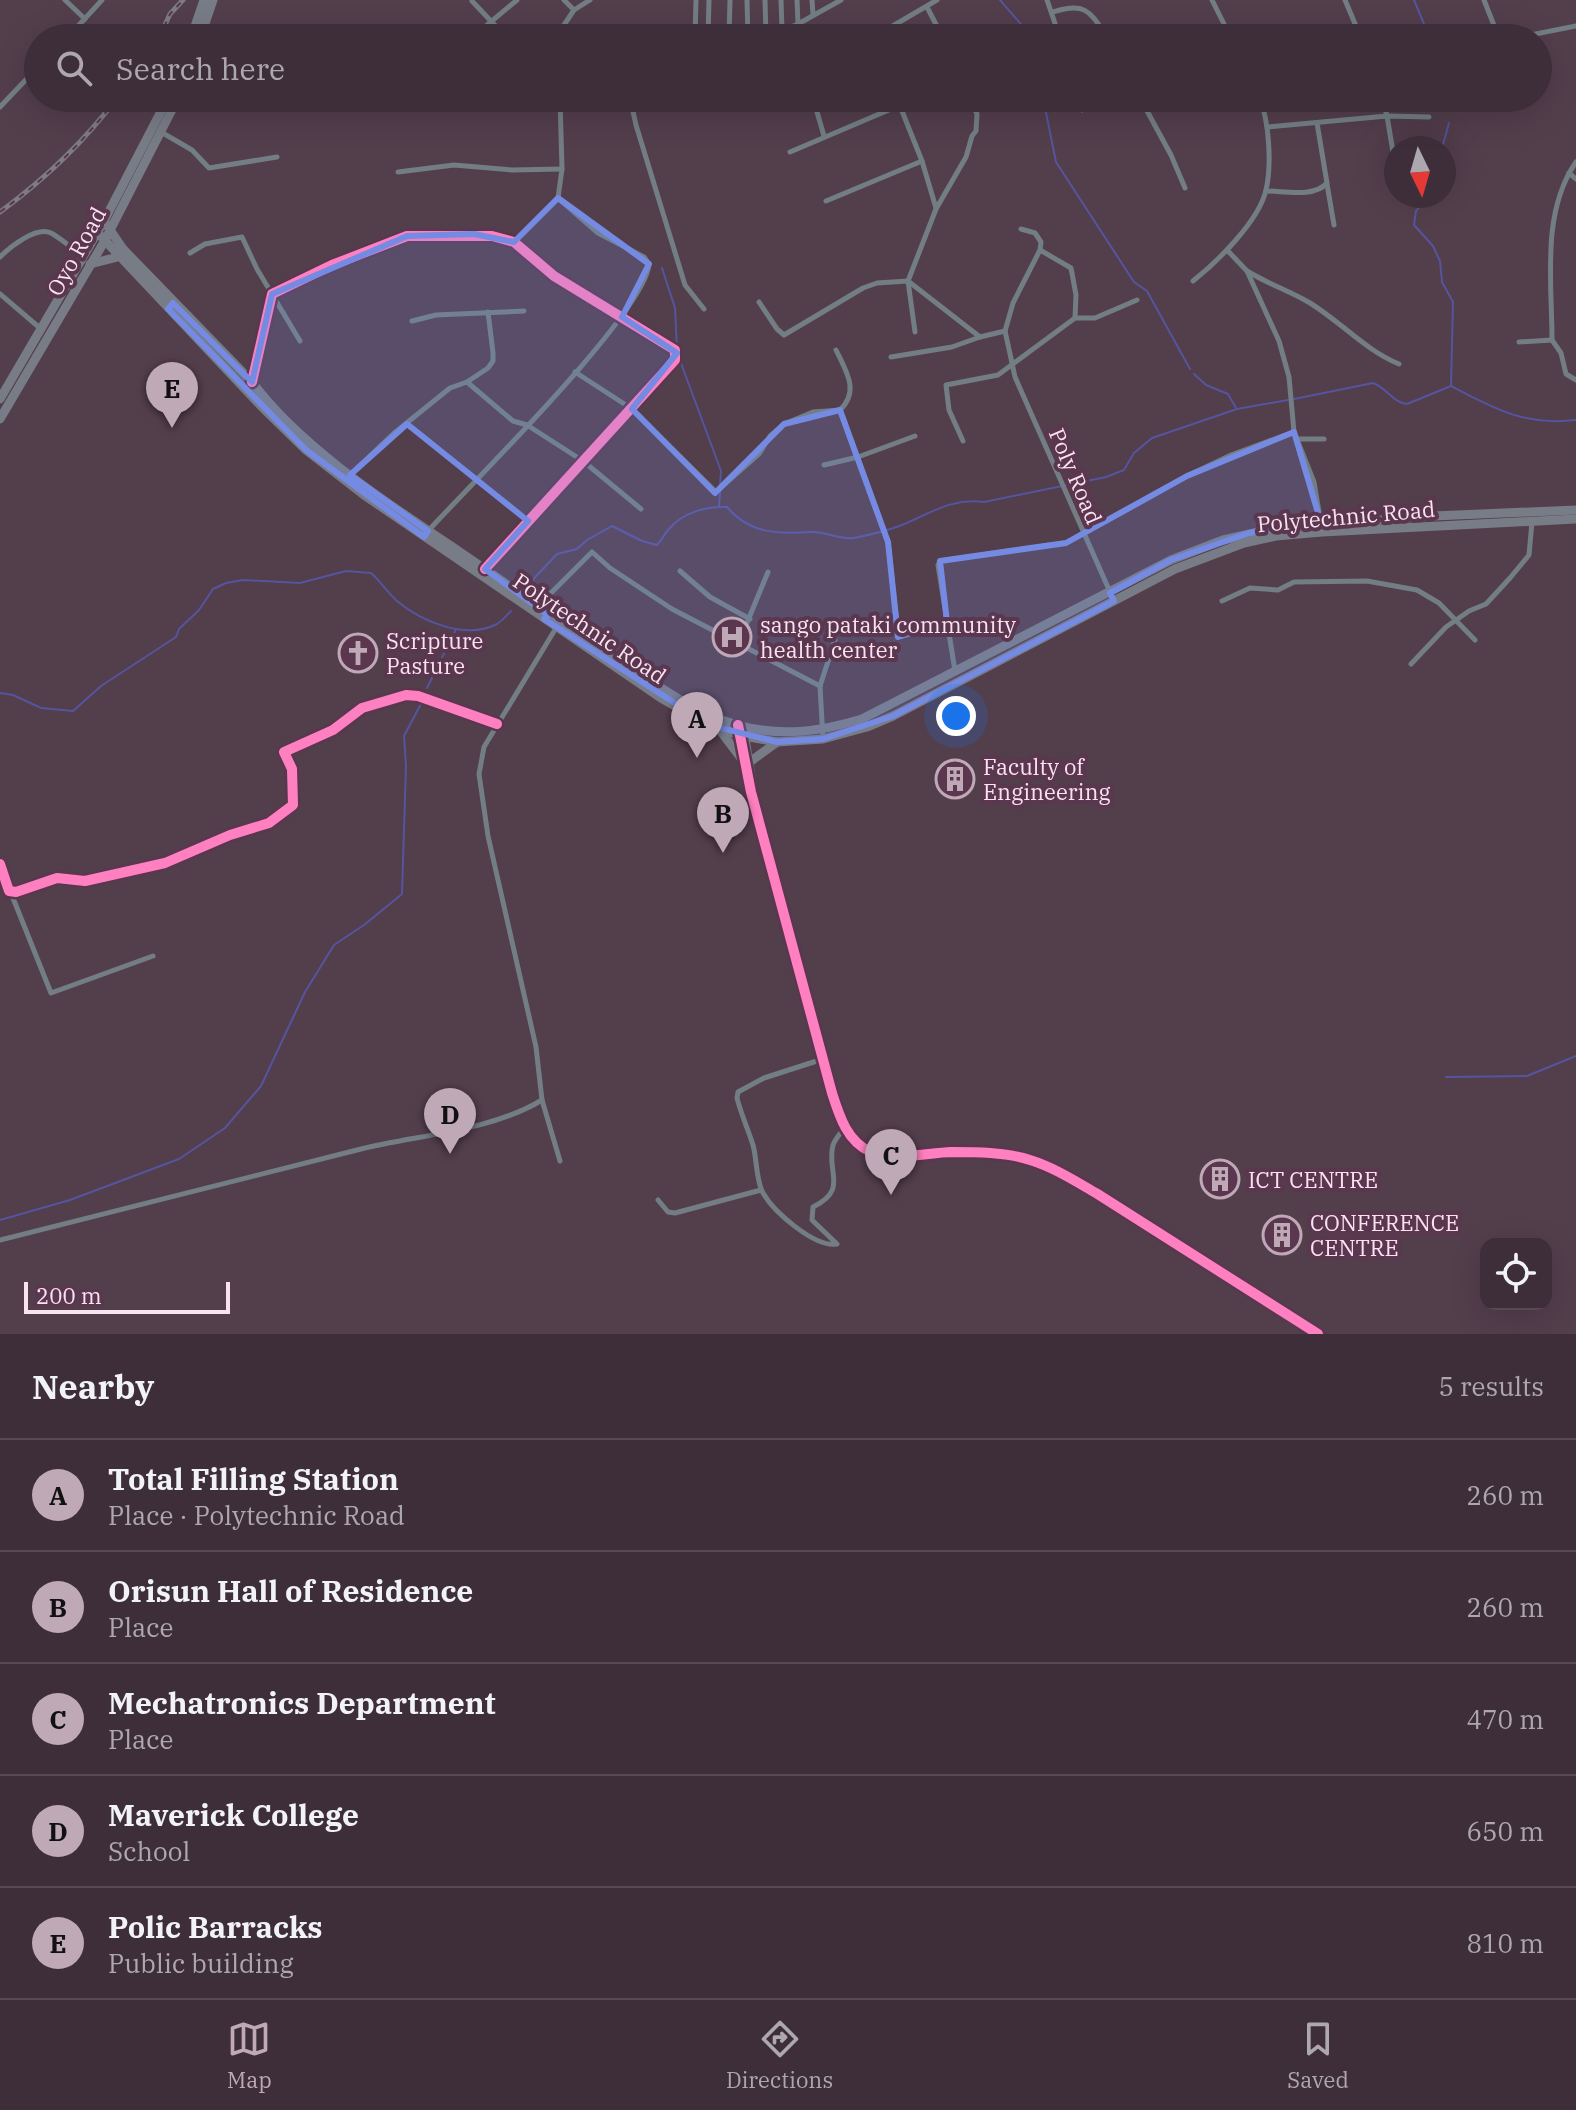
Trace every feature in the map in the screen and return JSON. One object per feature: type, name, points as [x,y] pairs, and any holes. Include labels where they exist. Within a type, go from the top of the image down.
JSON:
[{"type":"main road","points":[[196,24],[204,0]]},
{"type":"main road","points":[[205,24],[213,0]]},
{"type":"main road","name":"Oyo Road","points":[[0,399],[41,329],[87,260],[104,242],[107,226],[161,112]]},
{"type":"main road","name":"Oyo Road","points":[[0,419],[87,260],[97,232],[107,226],[171,112]]},
{"type":"main road","name":"Polytechnic Road","points":[[107,226],[171,306],[262,407],[306,450],[364,495],[485,569],[538,607],[556,628],[661,698],[698,720],[743,736],[777,742],[867,727],[893,716],[988,661],[1112,597],[1171,560],[1223,540],[1276,528],[1576,519]]},
{"type":"main road","name":"Polytechnic Road","points":[[97,232],[118,257],[252,382],[276,410],[350,475],[426,534],[546,616],[710,716],[775,733],[822,735],[862,719],[955,672],[988,661]]},
{"type":"main road","points":[[87,260],[118,257]]},
{"type":"main road","name":"Polytechnic Road","points":[[1321,528],[1576,510]]},
{"type":"main road","points":[[719,729],[748,762],[777,742]]},
{"type":"street","points":[[65,0],[85,19]]},
{"type":"street","points":[[80,24],[102,0]]},
{"type":"street","points":[[489,24],[517,0]]},
{"type":"street","points":[[564,0],[574,10]]},
{"type":"street","points":[[565,24],[574,10],[590,0]]},
{"type":"street","points":[[695,24],[696,0]]},
{"type":"street","points":[[708,24],[709,0]]},
{"type":"street","points":[[729,24],[730,0]]},
{"type":"street","points":[[747,0],[748,24]]},
{"type":"street","points":[[765,0],[765,24]]},
{"type":"street","points":[[781,0],[782,24]]},
{"type":"street","points":[[797,0],[798,24],[841,0]]},
{"type":"street","points":[[812,0],[813,16]]},
{"type":"street","points":[[827,0],[827,8]]},
{"type":"street","points":[[897,24],[937,0]]},
{"type":"street","points":[[1047,0],[1056,24]]},
{"type":"street","points":[[1212,0],[1224,24]]},
{"type":"street","points":[[1345,0],[1355,24]]},
{"type":"street","points":[[1484,0],[1493,24]]},
{"type":"street","points":[[472,1],[492,22]]},
{"type":"street","points":[[927,7],[936,24]]},
{"type":"street","points":[[1053,12],[1068,7],[1081,8],[1088,11],[1098,24]]},
{"type":"street","points":[[1552,31],[1576,26]]},
{"type":"street","points":[[0,107],[24,82]]},
{"type":"street","points":[[514,242],[558,198],[562,169],[560,112]]},
{"type":"street","points":[[633,112],[685,285],[704,309]]},
{"type":"street","points":[[817,112],[824,136]]},
{"type":"street","points":[[790,152],[885,112]]},
{"type":"street","points":[[902,112],[922,161],[936,209]]},
{"type":"street","points":[[915,332],[908,281],[936,209],[966,157],[976,131],[976,112]]},
{"type":"street","points":[[1148,112],[1185,188]]},
{"type":"street","points":[[1193,281],[1227,250],[1250,220],[1266,191],[1268,127],[1264,112]]},
{"type":"street","points":[[1386,112],[1390,136]]},
{"type":"street","points":[[1268,127],[1387,116],[1429,117]]},
{"type":"street","points":[[1317,123],[1334,225]]},
{"type":"street","points":[[161,132],[192,150],[209,168],[277,157]]},
{"type":"street","points":[[826,201],[922,161]]},
{"type":"street","points":[[1576,162],[1557,206],[1550,240],[1552,340],[1561,353],[1566,374],[1576,380]]},
{"type":"street","points":[[398,172],[454,165],[512,170],[562,169]]},
{"type":"street","points":[[1569,173],[1576,179]]},
{"type":"street","points":[[1266,191],[1311,192],[1327,183]]},
{"type":"street","points":[[426,534],[575,372],[622,317],[647,277],[649,264],[644,257],[598,233],[558,198]]},
{"type":"street","points":[[891,357],[952,347],[1005,331],[1013,303],[1040,250],[1039,237],[1021,229]]},
{"type":"street","points":[[0,257],[20,240],[43,232],[51,234],[87,260]]},
{"type":"street","points":[[272,294],[332,265],[407,236],[492,236],[514,242],[554,276],[677,353],[675,360],[632,409],[485,569]]},
{"type":"street","points":[[190,253],[205,244],[242,237],[300,341]]},
{"type":"street","points":[[1040,250],[1071,268],[1076,295],[1075,318]]},
{"type":"street","points":[[1227,250],[1247,271],[1279,341],[1289,377],[1294,432],[1314,482],[1321,528]]},
{"type":"street","points":[[1247,271],[1311,303],[1375,354],[1399,364]]},
{"type":"street","points":[[759,302],[784,335],[863,288],[877,283],[908,281],[980,337]]},
{"type":"street","points":[[0,294],[41,329]]},
{"type":"street","points":[[252,382],[272,294]]},
{"type":"street","points":[[963,441],[949,410],[946,385],[1005,372],[1012,363],[1075,318],[1095,318],[1137,300]]},
{"type":"street","points":[[412,321],[436,315],[524,311]]},
{"type":"street","points":[[350,475],[450,388],[467,382],[488,368],[493,361],[488,312]]},
{"type":"street","name":"Poly Road","points":[[1005,331],[1018,385],[1112,597]]},
{"type":"street","points":[[1519,342],[1552,340]]},
{"type":"street","points":[[575,372],[632,409],[716,492],[759,454],[770,436],[784,424],[813,412],[840,410],[852,388],[836,350]]},
{"type":"street","points":[[467,382],[513,421],[527,425],[583,461],[641,509]]},
{"type":"street","points":[[840,410],[888,542],[898,634],[947,622]]},
{"type":"street","points":[[407,424],[528,521]]},
{"type":"street","points":[[955,672],[938,562],[1052,546],[1083,535],[1198,471],[1253,446],[1294,432]]},
{"type":"street","points":[[824,465],[858,457],[915,436]]},
{"type":"street","points":[[1297,439],[1324,439]]},
{"type":"street","points":[[1411,664],[1457,619],[1486,604],[1529,555],[1532,522]]},
{"type":"street","points":[[538,607],[592,552],[610,568],[672,609],[820,686]]},
{"type":"street","points":[[680,571],[710,597],[750,619]]},
{"type":"street","points":[[726,650],[739,642],[768,572]]},
{"type":"street","points":[[1222,601],[1250,588],[1278,590],[1294,582],[1367,581],[1417,590],[1439,603],[1475,640]]},
{"type":"street","points":[[556,628],[481,753],[479,774],[488,836],[536,1047],[542,1100],[560,1161]]},
{"type":"street","points":[[822,735],[820,686],[835,640]]},
{"type":"street","points":[[11,893],[57,878],[85,881],[165,863],[230,835],[269,823],[293,805],[292,769],[284,752],[317,739],[362,708],[386,699],[418,696],[497,724]]},
{"type":"street","points":[[743,736],[757,808],[823,1059],[844,1128],[859,1144],[871,1152],[890,1155],[953,1152],[1030,1160],[1066,1175],[1318,1334]]},
{"type":"street","points":[[0,864],[51,993],[153,956]]},
{"type":"street","points":[[823,1059],[764,1078],[738,1092],[737,1098],[753,1145],[761,1190],[783,1215],[809,1237],[827,1245],[837,1244],[812,1220],[813,1207],[831,1195],[835,1182],[833,1144],[844,1128]]},
{"type":"street","points":[[0,1240],[365,1148],[486,1121],[526,1110],[542,1100]]},
{"type":"street","points":[[658,1200],[668,1212],[675,1213],[761,1190]]},
{"type":"highlighted area","points":[[558,198],[649,264],[622,317],[677,353],[632,409],[715,493],[784,424],[840,410],[888,542],[898,637],[947,622],[940,561],[1066,543],[1187,476],[1294,432],[1321,523],[1249,533],[1171,560],[1110,593],[1114,601],[893,716],[823,739],[777,742],[709,725],[544,619],[548,615],[485,569],[528,521],[407,424],[350,475],[428,531],[424,537],[306,450],[168,309],[173,303],[252,382],[272,294],[407,236],[474,234],[514,242]]},
{"type":"waterway","points":[[1000,0],[1021,24]]},
{"type":"waterway","points":[[1414,0],[1424,24]]},
{"type":"waterway","points":[[1046,112],[1056,162],[1134,282],[1147,291],[1190,369]]},
{"type":"waterway","points":[[1445,136],[1449,123]]},
{"type":"waterway","points":[[1418,208],[1414,225],[1433,246],[1440,261],[1442,282],[1453,302],[1451,386]]},
{"type":"waterway","points":[[662,268],[675,308],[677,349]]},
{"type":"waterway","points":[[678,355],[721,471],[720,485]]},
{"type":"waterway","points":[[1194,374],[1206,385],[1228,394],[1236,408]]},
{"type":"waterway","points":[[1294,399],[1373,383],[1397,401],[1407,404],[1451,386],[1511,414],[1541,420],[1576,420]]},
{"type":"waterway","points":[[527,586],[557,554],[577,549],[612,526],[657,545],[674,523],[688,515],[703,509],[727,507],[745,523],[765,530],[816,532],[854,538],[896,527],[951,504],[984,502],[1106,477],[1124,470],[1134,453],[1152,438],[1237,409],[1288,400]]},
{"type":"waterway","points":[[719,507],[720,492]]},
{"type":"waterway","points":[[0,693],[13,695],[41,708],[73,711],[101,686],[176,637],[179,629],[199,610],[213,589],[243,580],[300,583],[346,571],[371,573],[407,609],[431,622],[458,629],[472,630],[497,624],[511,611]]},
{"type":"waterway","points":[[427,688],[456,629]]},
{"type":"waterway","points":[[0,1220],[70,1200],[179,1159],[225,1128],[261,1086],[305,992],[334,945],[402,894],[404,736],[422,702]]},
{"type":"waterway","points":[[1446,1077],[1527,1076],[1576,1056]]},
{"type":"railway","points":[[165,24],[183,0]]},
{"type":"railway","points":[[0,212],[63,159],[106,112]]},
{"type":"cycle path","points":[[252,382],[272,294],[332,265],[407,236],[492,236],[514,242],[554,276],[675,350],[675,360],[485,569]]},
{"type":"cycle path","points":[[0,864],[9,891],[16,892],[57,878],[85,881],[165,863],[230,835],[269,823],[293,805],[292,769],[284,752],[333,730],[362,708],[406,695],[418,696],[497,724]]},
{"type":"cycle path","points":[[738,725],[751,792],[832,1093],[845,1127],[856,1142],[880,1155],[990,1153],[1021,1157],[1047,1166],[1096,1193],[1318,1334]]},
{"type":"place","name":"Polic Barracks","points":[[172,428]]},
{"type":"place","name":"sango pataki community health center","points":[[732,637]]},
{"type":"place","name":"Scripture Pasture","points":[[358,653]]},
{"type":"place","name":"Total Filling Station","points":[[697,758]]},
{"type":"place","name":"Faculty of Engineering","points":[[955,779]]},
{"type":"place","name":"Orisun Hall of Residence","points":[[723,853]]},
{"type":"place","name":"Maverick College","points":[[450,1154]]},
{"type":"place","name":"ICT CENTRE","points":[[1220,1179]]},
{"type":"place","name":"Mechatronics Department","points":[[891,1195]]},
{"type":"place","name":"CONFERENCE CENTRE","points":[[1282,1235]]}]
